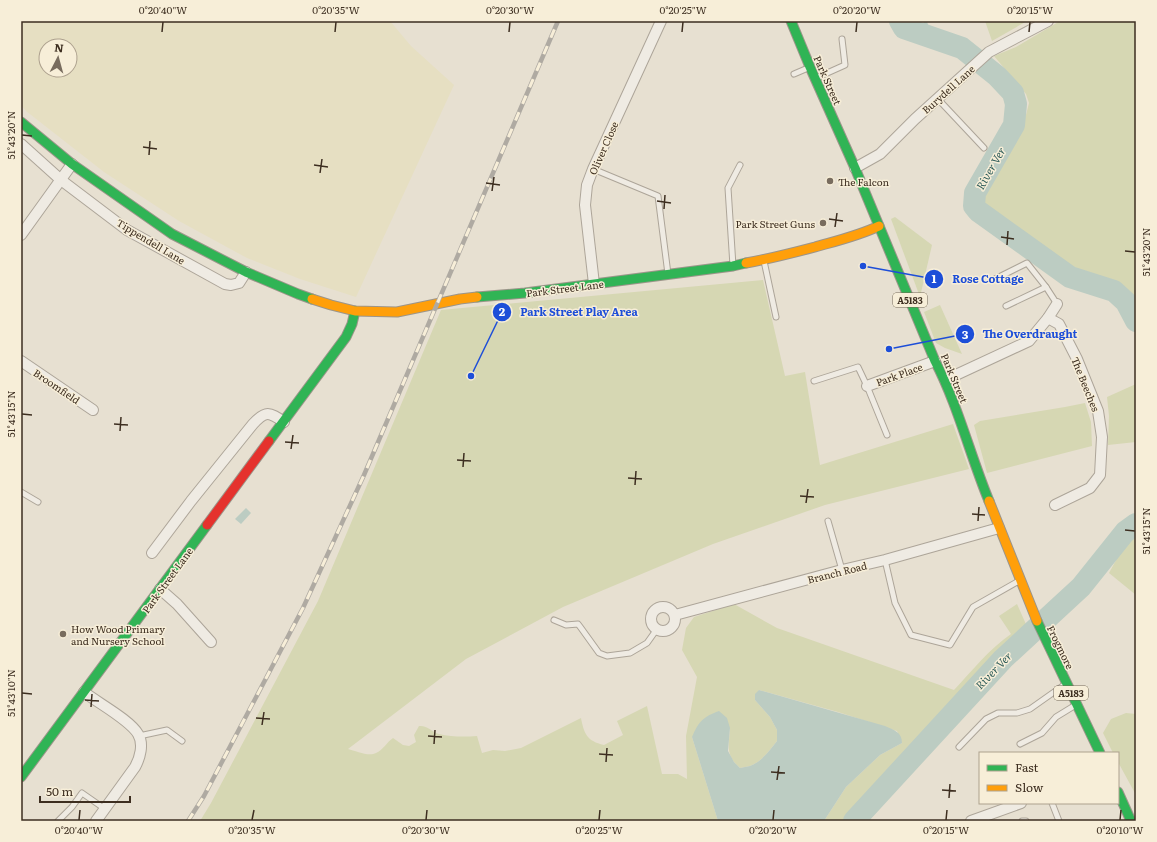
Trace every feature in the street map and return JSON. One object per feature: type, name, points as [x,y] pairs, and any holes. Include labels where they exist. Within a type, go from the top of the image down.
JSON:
[{"type":"street","name":"Oliver Close","points":[[594,284],[585,205],[587,185],[661,21]]},
{"type":"street","name":"Park Street","points":[[791,21],[855,168],[935,361],[945,380],[978,474],[1034,615]]},
{"type":"street","name":"Burydell Lane","points":[[855,168],[880,154],[937,98],[989,52],[1048,21]]},
{"type":"street","name":"Tippendell Lane","points":[[21,122],[72,164],[172,234],[246,272],[298,294],[355,311]]},
{"type":"street","name":"Tippendell Lane","points":[[21,144],[61,180],[128,230],[225,284],[231,286],[239,283],[246,272]]},
{"type":"street","points":[[21,235],[72,164]]},
{"type":"street","name":"Park Street Lane","points":[[22,774],[346,337],[350,330],[355,311],[397,312],[460,300],[733,266],[764,260],[834,242],[866,232],[879,226]]},
{"type":"street","points":[[945,380],[1029,341],[1048,318],[1057,304]]},
{"type":"street","name":"The Beeches","points":[[1048,318],[1059,324],[1077,359],[1098,411],[1102,437],[1100,475],[1090,488],[1055,505]]},
{"type":"street","name":"Broomfield","points":[[21,361],[93,410]]},
{"type":"street","name":"Park Place","points":[[867,386],[935,361]]},
{"type":"street","points":[[152,553],[191,501],[260,416],[268,414],[274,415],[284,422]]},
{"type":"street","name":"Branch Road","points":[[675,616],[999,528]]},
{"type":"street","points":[[160,589],[177,604],[211,642]]},
{"type":"street","points":[[660,607],[669,608],[675,616],[673,625],[666,630],[657,630],[651,622],[652,613],[655,609],[660,607]]},
{"type":"street","name":"Frogmore","points":[[1034,615],[1100,752]]},
{"type":"street","points":[[84,692],[128,723],[140,736],[140,758],[96,821]]},
{"type":"street","points":[[1119,794],[1131,821]]},
{"type":"street","points":[[975,820],[1018,804]]},
{"type":"lane","points":[[816,79],[845,64],[842,39]]},
{"type":"lane","points":[[794,74],[810,67]]},
{"type":"lane","points":[[937,98],[984,148]]},
{"type":"lane","points":[[733,266],[728,188],[740,165]]},
{"type":"lane","points":[[593,169],[658,196],[669,275]]},
{"type":"lane","points":[[764,260],[776,317]]},
{"type":"lane","points":[[993,280],[1027,263],[1057,304]]},
{"type":"lane","points":[[1006,306],[1046,287]]},
{"type":"lane","points":[[814,381],[858,367],[867,386]]},
{"type":"lane","name":"Park Place","points":[[867,386],[887,435]]},
{"type":"lane","points":[[21,492],[38,502]]},
{"type":"lane","points":[[828,521],[842,570]]},
{"type":"lane","points":[[885,560],[895,603],[911,634],[950,645],[973,607],[1020,581]]},
{"type":"lane","points":[[554,620],[566,625],[578,624],[599,653],[607,656],[630,653],[647,643],[657,630]]},
{"type":"lane","points":[[959,747],[986,719],[998,713],[1017,713],[1030,709],[1066,684]]},
{"type":"lane","points":[[1020,744],[1042,732],[1056,717],[1076,704]]},
{"type":"lane","points":[[140,736],[167,730],[182,741]]},
{"type":"lane","points":[[58,821],[72,807],[82,793],[105,809]]},
{"type":"lane","points":[[1052,804],[1058,821]]},
{"type":"shaded area","points":[[21,21],[390,21],[411,46],[454,85],[356,297],[300,279],[247,258],[179,221],[104,172],[26,111],[21,105]]},
{"type":"shaded area","points":[[246,508],[251,513],[241,524],[235,519]]},
{"type":"shaded area","points":[[759,690],[885,726],[894,730],[901,736],[902,743],[880,755],[846,787],[824,821],[718,821],[692,737],[702,720],[719,711],[727,718],[730,728],[728,751],[734,762],[740,768],[750,766],[758,762],[777,741],[777,730],[770,717],[755,700],[755,694]]},
{"type":"green space","points":[[985,21],[1027,21],[992,41]]},
{"type":"green space","points":[[1060,21],[1136,21],[1136,309],[1126,292],[1117,287],[1081,275],[1046,256],[990,212],[984,201],[984,188],[1026,115],[1029,103],[1026,94],[994,56],[1016,47]]},
{"type":"green space","points":[[895,217],[932,245],[920,297],[891,219]]},
{"type":"green space","points":[[763,280],[785,376],[805,372],[820,465],[953,424],[969,469],[825,505],[713,544],[563,607],[466,659],[348,749],[366,754],[373,754],[381,750],[393,738],[403,745],[409,746],[416,742],[414,735],[419,726],[422,726],[444,735],[477,736],[482,753],[493,750],[505,751],[521,748],[581,718],[583,728],[587,736],[590,739],[604,745],[623,735],[617,721],[647,706],[662,774],[678,774],[687,779],[686,736],[697,677],[682,650],[686,628],[694,617],[734,604],[777,628],[954,690],[988,653],[1011,634],[999,616],[1017,604],[1029,631],[1004,653],[957,700],[845,821],[824,821],[846,787],[880,755],[902,743],[897,731],[838,712],[759,690],[755,700],[770,717],[777,730],[777,741],[758,762],[750,766],[740,768],[735,763],[729,750],[730,728],[692,737],[718,821],[200,821],[318,601],[441,310]]},
{"type":"green space","points":[[940,305],[962,354],[936,343],[924,312]]},
{"type":"green space","points":[[1136,384],[1136,442],[1108,445],[1109,416],[1107,397]]},
{"type":"green space","points":[[1085,403],[1091,422],[1092,446],[987,473],[974,425],[980,421]]},
{"type":"green space","points":[[1136,531],[1136,595],[1109,573],[1127,540]]},
{"type":"green space","points":[[1126,713],[1136,714],[1136,795],[1119,764],[1119,752],[1112,752],[1103,733],[1111,719]]},
{"type":"waterway","name":"River Ver","points":[[900,21],[904,28],[962,48],[997,76],[1013,93],[1016,104],[1014,125],[975,193],[974,206],[978,211],[1070,277],[1114,291],[1126,302],[1136,321]]},
{"type":"waterway","name":"River Ver","points":[[925,21],[927,27],[962,48]]},
{"type":"waterway","name":"River Ver","points":[[854,821],[1003,659],[1081,587],[1125,532],[1136,524]]},
{"type":"railway","points":[[188,821],[204,796],[303,608],[364,475],[558,21]]},
{"type":"traffic: fast","points":[[791,21],[855,168],[943,378],[989,501]]},
{"type":"traffic: fast","points":[[21,122],[72,164],[172,234],[246,272],[312,299]]},
{"type":"traffic: fast","points":[[477,297],[525,293],[733,266],[746,263]]},
{"type":"traffic: fast","points":[[269,441],[346,337],[352,324],[355,311]]},
{"type":"traffic: fast","points":[[21,777],[207,525]]},
{"type":"traffic: fast","points":[[1037,621],[1100,752]]},
{"type":"traffic: fast","points":[[1119,794],[1131,821]]},
{"type":"traffic: slow","points":[[746,263],[831,243],[879,226]]},
{"type":"traffic: slow","points":[[312,299],[355,311],[397,312],[477,297]]},
{"type":"traffic: slow","points":[[989,501],[1037,621]]},
{"type":"traffic: jam","points":[[207,525],[269,441]]},
{"type":"place","name":"The Falcon","points":[[830,181]]},
{"type":"place","name":"Park Street Guns","points":[[823,223]]},
{"type":"place","name":"Rose Cottage","points":[[863,266]]},
{"type":"place","name":"The Overdraught","points":[[889,349]]},
{"type":"place","name":"Park Street Play Area","points":[[471,376]]},
{"type":"place","name":"How Wood Primary and Nursery School","points":[[63,634]]}]
